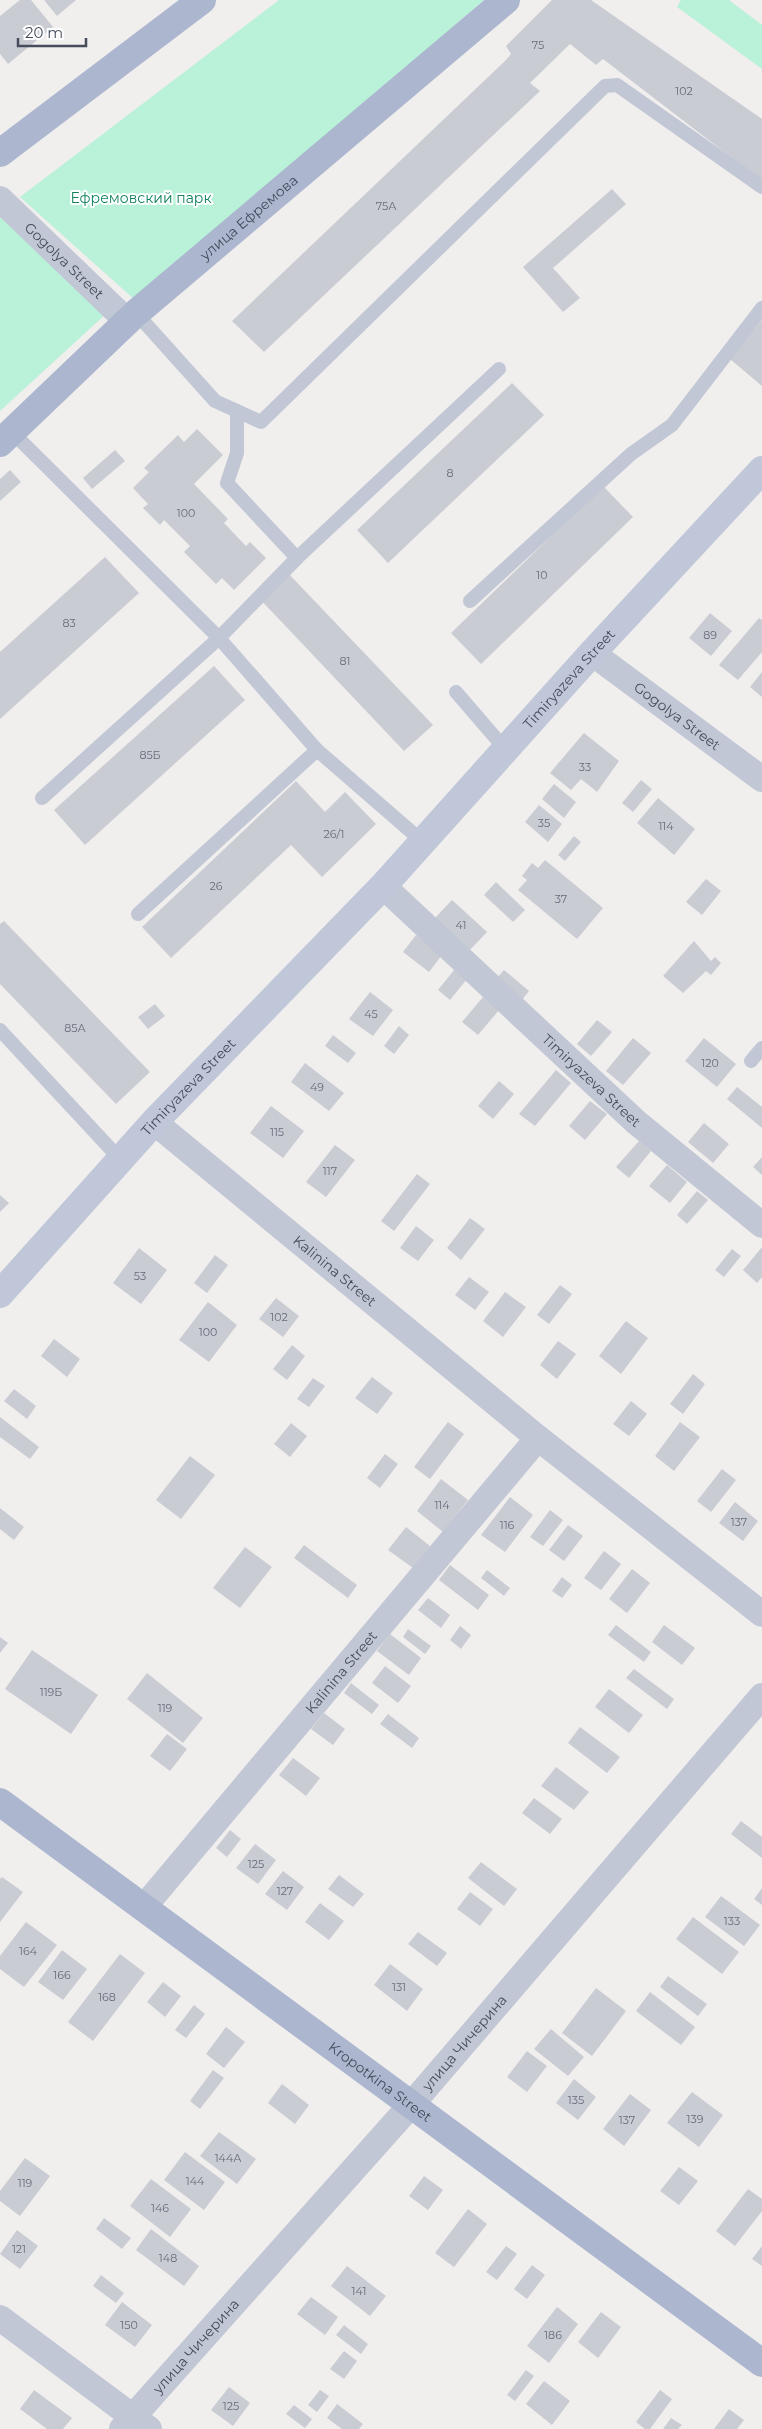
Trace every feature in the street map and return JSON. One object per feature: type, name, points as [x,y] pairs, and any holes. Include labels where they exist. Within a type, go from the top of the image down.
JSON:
[{"type":"main road","points":[[0,153],[202,0]]},
{"type":"main road","name":"улица Ефремова","points":[[6,438],[131,317],[506,0]]},
{"type":"main road","name":"Kropotkina Street","points":[[0,1802],[762,2362]]},
{"type":"street","name":"Gogolya Street","points":[[0,199],[131,317]]},
{"type":"street","name":"Timiryazeva Street","points":[[0,1294],[154,1122],[383,886],[592,653],[761,474]]},
{"type":"street","name":"Gogolya Street","points":[[592,653],[762,779]]},
{"type":"street","name":"Timiryazeva Street","points":[[383,886],[636,1122],[762,1225]]},
{"type":"street","name":"Kalinina Street","points":[[154,1122],[538,1438],[762,1614]]},
{"type":"street","name":"Kalinina Street","points":[[143,1908],[538,1438]]},
{"type":"street","name":"улица Чичерина","points":[[134,2425],[762,1696]]},
{"type":"street","points":[[0,2318],[134,2425]]},
{"type":"lane","points":[[131,317],[215,401],[261,422],[605,86],[617,85],[762,187]]},
{"type":"lane","points":[[470,601],[630,454],[672,425],[762,308]]},
{"type":"lane","points":[[42,798],[219,638],[297,558],[500,369]]},
{"type":"lane","points":[[236,411],[237,453],[227,483],[297,558]]},
{"type":"lane","points":[[6,438],[219,638],[317,750],[423,842]]},
{"type":"lane","points":[[456,692],[506,750]]},
{"type":"lane","points":[[138,914],[317,750]]},
{"type":"lane","points":[[0,1030],[120,1159]]},
{"type":"lane","points":[[751,1061],[762,1048]]},
{"type":"green space","name":"Ефремовский парк","points":[[279,0],[484,0],[135,300],[20,197]]},
{"type":"green space","points":[[681,0],[729,0],[762,25],[762,69],[677,7]]},
{"type":"green space","points":[[0,217],[107,313],[0,411]]},
{"type":"building","points":[[20,0],[31,0],[53,27],[8,64],[0,54],[0,16]]},
{"type":"building","points":[[44,0],[76,0],[57,16]]},
{"type":"building","points":[[552,0],[591,0],[762,119],[762,181],[603,59],[596,65],[570,44],[530,83],[540,91],[264,352],[232,321],[506,60],[511,54],[506,46]]},
{"type":"building","points":[[612,189],[626,204],[553,268],[580,298],[563,312],[523,267]]},
{"type":"building","points":[[762,320],[762,386],[730,359]]},
{"type":"building","points":[[512,383],[544,415],[388,563],[357,530]]},
{"type":"building","points":[[197,429],[223,455],[194,484],[228,519],[224,523],[246,546],[250,542],[266,558],[234,590],[222,578],[216,584],[184,552],[190,546],[164,520],[160,525],[143,508],[148,504],[133,488],[149,472],[144,468],[178,435],[184,442]]},
{"type":"building","points":[[115,450],[125,461],[92,489],[83,478]]},
{"type":"building","points":[[10,470],[21,482],[0,501],[0,479]]},
{"type":"building","points":[[603,486],[633,517],[481,664],[451,633]]},
{"type":"building","points":[[105,557],[139,593],[0,719],[0,652]]},
{"type":"building","points":[[285,570],[433,725],[404,751],[257,596]]},
{"type":"building","points":[[710,613],[732,631],[711,656],[689,638]]},
{"type":"building","points":[[759,618],[762,620],[762,652],[738,680],[719,665]]},
{"type":"building","points":[[214,666],[245,700],[85,845],[54,810]]},
{"type":"building","points":[[762,672],[762,697],[750,687]]},
{"type":"building","points":[[584,733],[619,761],[597,792],[581,779],[571,790],[550,773]]},
{"type":"building","points":[[641,780],[652,789],[633,812],[622,803]]},
{"type":"building","points":[[296,781],[325,812],[345,792],[376,824],[322,877],[291,845],[171,958],[142,927]]},
{"type":"building","points":[[554,784],[576,802],[564,818],[542,799]]},
{"type":"building","points":[[658,798],[695,829],[674,855],[637,823]]},
{"type":"building","points":[[539,805],[562,824],[548,842],[525,822]]},
{"type":"building","points":[[574,836],[581,842],[565,861],[558,855]]},
{"type":"building","points":[[545,860],[603,908],[577,939],[518,890],[527,880],[522,876],[532,863],[538,868]]},
{"type":"building","points":[[706,879],[721,891],[702,915],[686,902]]},
{"type":"building","points":[[496,882],[525,910],[513,922],[484,895]]},
{"type":"building","points":[[452,900],[487,932],[470,950],[435,918]]},
{"type":"building","points":[[4,921],[150,1072],[116,1104],[0,984],[0,924]]},
{"type":"building","points":[[416,935],[442,955],[429,972],[403,952]]},
{"type":"building","points":[[694,941],[711,961],[715,957],[721,963],[711,975],[706,971],[683,993],[663,976]]},
{"type":"building","points":[[455,969],[467,979],[450,1000],[438,990]]},
{"type":"building","points":[[504,970],[529,991],[522,1000],[496,979]]},
{"type":"building","points":[[370,992],[393,1010],[373,1036],[349,1019]]},
{"type":"building","points":[[483,997],[499,1010],[478,1035],[462,1022]]},
{"type":"building","points":[[155,1004],[165,1016],[148,1029],[138,1017]]},
{"type":"building","points":[[597,1020],[612,1032],[591,1056],[577,1044]]},
{"type":"building","points":[[399,1026],[409,1035],[394,1054],[384,1046]]},
{"type":"building","points":[[333,1035],[356,1053],[348,1063],[325,1046]]},
{"type":"building","points":[[633,1038],[651,1053],[623,1085],[606,1071]]},
{"type":"building","points":[[704,1038],[736,1064],[717,1087],[685,1061]]},
{"type":"building","points":[[305,1063],[344,1093],[329,1111],[291,1082]]},
{"type":"building","points":[[556,1070],[571,1083],[535,1126],[519,1114]]},
{"type":"building","points":[[499,1081],[514,1094],[493,1119],[478,1106]]},
{"type":"building","points":[[737,1087],[762,1107],[762,1128],[727,1099]]},
{"type":"building","points":[[590,1101],[607,1114],[585,1140],[569,1126]]},
{"type":"building","points":[[271,1106],[304,1131],[283,1158],[250,1133]]},
{"type":"building","points":[[704,1123],[729,1144],[713,1163],[688,1142]]},
{"type":"building","points":[[639,1141],[651,1151],[629,1178],[616,1167]]},
{"type":"building","points":[[335,1145],[355,1160],[326,1197],[306,1182]]},
{"type":"building","points":[[762,1157],[762,1175],[753,1167]]},
{"type":"building","points":[[667,1165],[687,1182],[670,1203],[649,1186]]},
{"type":"building","points":[[417,1174],[430,1184],[394,1231],[381,1221]]},
{"type":"building","points":[[697,1191],[708,1200],[687,1224],[677,1215]]},
{"type":"building","points":[[0,1195],[9,1203],[0,1212]]},
{"type":"building","points":[[470,1218],[485,1229],[461,1260],[447,1248]]},
{"type":"building","points":[[416,1226],[434,1240],[418,1261],[400,1248]]},
{"type":"building","points":[[762,1247],[762,1277],[757,1283],[743,1270]]},
{"type":"building","points":[[139,1248],[167,1270],[141,1304],[113,1283]]},
{"type":"building","points":[[732,1249],[741,1256],[724,1277],[715,1270]]},
{"type":"building","points":[[215,1255],[228,1265],[207,1293],[194,1283]]},
{"type":"building","points":[[469,1277],[489,1292],[475,1310],[455,1295]]},
{"type":"building","points":[[560,1285],[572,1294],[549,1324],[537,1315]]},
{"type":"building","points":[[505,1292],[526,1307],[503,1337],[483,1321]]},
{"type":"building","points":[[276,1298],[299,1316],[283,1337],[259,1319]]},
{"type":"building","points":[[208,1302],[237,1325],[209,1362],[179,1340]]},
{"type":"building","points":[[626,1321],[648,1338],[621,1374],[599,1356]]},
{"type":"building","points":[[54,1339],[80,1359],[67,1377],[41,1356]]},
{"type":"building","points":[[558,1341],[576,1354],[557,1379],[540,1365]]},
{"type":"building","points":[[292,1345],[305,1356],[287,1380],[273,1369]]},
{"type":"building","points":[[693,1374],[705,1384],[683,1414],[670,1404]]},
{"type":"building","points":[[372,1377],[393,1393],[377,1414],[355,1398]]},
{"type":"building","points":[[313,1378],[325,1386],[309,1407],[297,1399]]},
{"type":"building","points":[[14,1389],[36,1406],[27,1419],[4,1401]]},
{"type":"building","points":[[631,1401],[647,1414],[629,1436],[613,1424]]},
{"type":"building","points":[[0,1417],[39,1447],[30,1459],[0,1437]]},
{"type":"building","points":[[448,1422],[464,1434],[430,1479],[414,1467]]},
{"type":"building","points":[[680,1422],[700,1437],[674,1471],[655,1456]]},
{"type":"building","points":[[291,1423],[307,1436],[290,1457],[274,1444]]},
{"type":"building","points":[[385,1454],[398,1464],[380,1488],[367,1478]]},
{"type":"building","points":[[190,1456],[215,1475],[181,1519],[156,1500]]},
{"type":"building","points":[[722,1469],[736,1480],[711,1512],[697,1501]]},
{"type":"building","points":[[441,1479],[468,1500],[443,1532],[417,1511]]},
{"type":"building","points":[[510,1497],[533,1515],[505,1552],[481,1535]]},
{"type":"building","points":[[735,1502],[758,1521],[743,1541],[719,1523]]},
{"type":"building","points":[[0,1508],[24,1527],[14,1540],[0,1529]]},
{"type":"building","points":[[550,1510],[563,1520],[543,1546],[530,1537]]},
{"type":"building","points":[[568,1525],[583,1536],[564,1561],[549,1550]]},
{"type":"building","points":[[406,1527],[430,1546],[413,1568],[388,1550]]},
{"type":"building","points":[[304,1545],[357,1585],[348,1598],[294,1558]]},
{"type":"building","points":[[245,1547],[272,1567],[240,1608],[213,1588]]},
{"type":"building","points":[[604,1551],[621,1564],[601,1590],[584,1578]]},
{"type":"building","points":[[450,1565],[489,1595],[478,1610],[439,1580]]},
{"type":"building","points":[[632,1569],[650,1583],[627,1613],[609,1599]]},
{"type":"building","points":[[487,1570],[510,1588],[504,1596],[481,1578]]},
{"type":"building","points":[[562,1577],[572,1585],[562,1598],[552,1591]]},
{"type":"building","points":[[428,1598],[450,1615],[441,1628],[418,1610]]},
{"type":"building","points":[[616,1625],[651,1652],[644,1662],[608,1635]]},
{"type":"building","points":[[664,1625],[695,1648],[682,1665],[652,1642]]},
{"type":"building","points":[[460,1626],[471,1635],[461,1649],[450,1640]]},
{"type":"building","points":[[408,1629],[431,1646],[425,1654],[403,1637]]},
{"type":"building","points":[[390,1634],[421,1658],[409,1675],[377,1651]]},
{"type":"building","points":[[0,1637],[8,1643],[0,1653]]},
{"type":"building","points":[[32,1650],[98,1695],[71,1734],[5,1689]]},
{"type":"building","points":[[385,1666],[411,1686],[398,1703],[372,1683]]},
{"type":"building","points":[[634,1669],[674,1699],[667,1709],[626,1678]]},
{"type":"building","points":[[147,1673],[203,1718],[183,1743],[127,1699]]},
{"type":"building","points":[[351,1683],[379,1705],[372,1714],[344,1693]]},
{"type":"building","points":[[609,1689],[643,1715],[629,1733],[595,1707]]},
{"type":"building","points":[[324,1713],[345,1729],[333,1745],[311,1729]]},
{"type":"building","points":[[388,1714],[419,1738],[412,1748],[380,1724]]},
{"type":"building","points":[[580,1727],[620,1757],[607,1773],[568,1743]]},
{"type":"building","points":[[167,1734],[187,1749],[170,1771],[150,1756]]},
{"type":"building","points":[[293,1758],[320,1778],[306,1796],[279,1775]]},
{"type":"building","points":[[556,1767],[589,1792],[574,1810],[541,1786]]},
{"type":"building","points":[[534,1798],[562,1819],[550,1834],[522,1813]]},
{"type":"building","points":[[741,1821],[762,1837],[762,1858],[731,1834]]},
{"type":"building","points":[[230,1830],[241,1839],[227,1857],[216,1848]]},
{"type":"building","points":[[255,1844],[276,1860],[258,1884],[236,1868]]},
{"type":"building","points":[[481,1862],[517,1889],[504,1906],[468,1878]]},
{"type":"building","points":[[283,1871],[304,1887],[287,1910],[265,1894]]},
{"type":"building","points":[[339,1875],[364,1894],[353,1907],[328,1889]]},
{"type":"building","points":[[2,1877],[23,1892],[0,1922],[0,1879]]},
{"type":"building","points":[[762,1888],[762,1905],[754,1899]]},
{"type":"building","points":[[470,1892],[493,1909],[480,1926],[457,1909]]},
{"type":"building","points":[[721,1896],[760,1925],[744,1946],[705,1917]]},
{"type":"building","points":[[320,1903],[344,1921],[329,1940],[305,1922]]},
{"type":"building","points":[[693,1917],[739,1952],[722,1974],[676,1939]]},
{"type":"building","points":[[26,1922],[57,1945],[24,1987],[0,1969],[0,1956]]},
{"type":"building","points":[[418,1932],[447,1953],[437,1966],[408,1944]]},
{"type":"building","points":[[62,1950],[87,1969],[63,2000],[38,1982]]},
{"type":"building","points":[[120,1954],[145,1973],[93,2041],[68,2022]]},
{"type":"building","points":[[390,1964],[423,1989],[407,2011],[374,1985]]},
{"type":"building","points":[[668,1976],[707,2004],[698,2016],[660,1987]]},
{"type":"building","points":[[163,1982],[181,1996],[165,2017],[147,2002]]},
{"type":"building","points":[[596,1988],[626,2011],[592,2056],[562,2033]]},
{"type":"building","points":[[650,1992],[695,2027],[681,2045],[636,2011]]},
{"type":"building","points":[[194,2005],[205,2014],[186,2038],[175,2030]]},
{"type":"building","points":[[226,2027],[245,2042],[224,2068],[206,2054]]},
{"type":"building","points":[[551,2029],[584,2057],[568,2076],[534,2049]]},
{"type":"building","points":[[527,2051],[547,2066],[527,2092],[507,2077]]},
{"type":"building","points":[[213,2070],[224,2078],[200,2109],[190,2101]]},
{"type":"building","points":[[574,2079],[596,2097],[578,2120],[556,2103]]},
{"type":"building","points":[[282,2084],[309,2105],[295,2124],[268,2103]]},
{"type":"building","points":[[692,2092],[723,2115],[699,2147],[667,2123]]},
{"type":"building","points":[[630,2094],[651,2110],[624,2146],[603,2129]]},
{"type":"building","points":[[219,2132],[256,2159],[237,2184],[200,2156]]},
{"type":"building","points":[[185,2152],[225,2182],[204,2210],[164,2180]]},
{"type":"building","points":[[25,2158],[50,2176],[20,2216],[0,2201],[0,2191]]},
{"type":"building","points":[[679,2167],[698,2181],[679,2205],[660,2191]]},
{"type":"building","points":[[424,2176],[443,2190],[428,2210],[409,2196]]},
{"type":"building","points":[[151,2179],[191,2209],[170,2237],[130,2206]]},
{"type":"building","points":[[748,2189],[762,2199],[762,2211],[735,2246],[716,2231]]},
{"type":"building","points":[[468,2209],[487,2224],[454,2267],[435,2253]]},
{"type":"building","points":[[104,2218],[131,2238],[122,2249],[96,2229]]},
{"type":"building","points":[[151,2229],[199,2266],[184,2286],[136,2250]]},
{"type":"building","points":[[17,2230],[38,2246],[20,2269],[0,2254]]},
{"type":"building","points":[[506,2246],[517,2254],[497,2280],[486,2272]]},
{"type":"building","points":[[762,2246],[762,2266],[752,2259]]},
{"type":"building","points":[[532,2265],[545,2275],[527,2299],[514,2289]]},
{"type":"building","points":[[347,2266],[386,2296],[370,2316],[331,2286]]},
{"type":"building","points":[[101,2275],[124,2293],[116,2303],[93,2286]]},
{"type":"building","points":[[311,2297],[338,2317],[325,2335],[297,2314]]},
{"type":"building","points":[[122,2302],[152,2325],[135,2347],[105,2325]]},
{"type":"building","points":[[557,2307],[578,2324],[549,2363],[527,2346]]},
{"type":"building","points":[[601,2312],[621,2327],[598,2358],[578,2342]]},
{"type":"building","points":[[344,2325],[368,2344],[361,2354],[336,2335]]},
{"type":"building","points":[[344,2351],[357,2361],[344,2379],[330,2369]]},
{"type":"building","points":[[526,2370],[534,2376],[515,2401],[507,2395]]},
{"type":"building","points":[[544,2381],[570,2401],[552,2425],[526,2404]]},
{"type":"building","points":[[229,2387],[250,2403],[233,2426],[211,2410]]},
{"type":"building","points":[[34,2390],[72,2418],[63,2429],[47,2429],[20,2409]]},
{"type":"building","points":[[320,2390],[329,2396],[317,2412],[308,2405]]},
{"type":"building","points":[[660,2390],[672,2399],[650,2429],[645,2429],[636,2422]]},
{"type":"building","points":[[337,2404],[363,2424],[359,2429],[342,2429],[327,2418]]},
{"type":"building","points":[[294,2405],[312,2419],[305,2428],[286,2414]]},
{"type":"building","points":[[729,2409],[744,2420],[737,2429],[714,2429]]},
{"type":"building","points":[[671,2418],[682,2425],[678,2429],[663,2429]]}]
